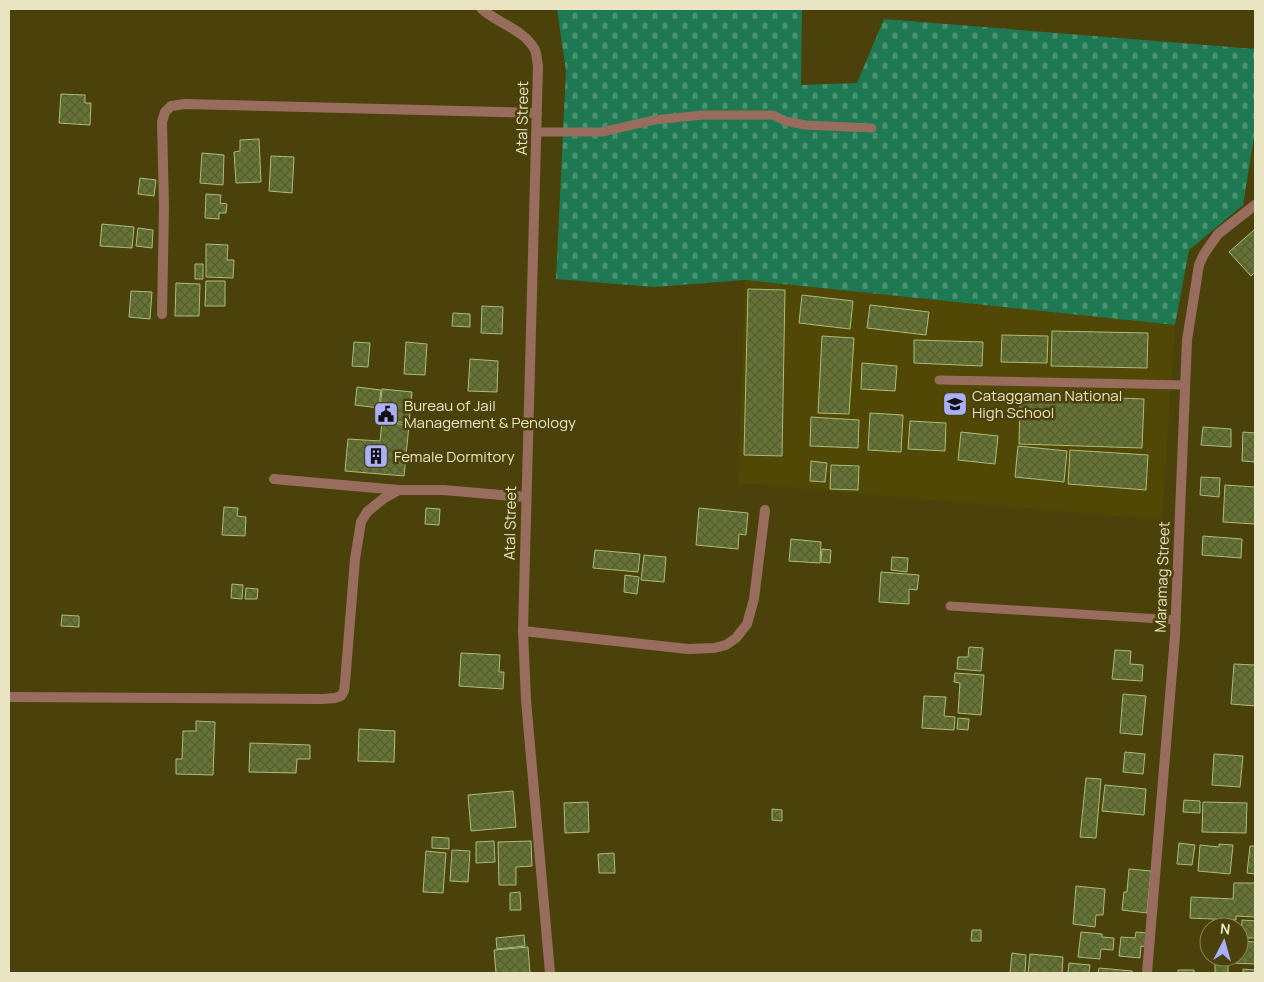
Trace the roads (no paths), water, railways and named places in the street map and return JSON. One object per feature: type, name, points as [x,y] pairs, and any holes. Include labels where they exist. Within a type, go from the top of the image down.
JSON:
[{"type":"street","name":"Atal Street","points":[[482,9],[523,36],[534,50],[538,66],[523,631],[526,700],[550,973]]},
{"type":"street","points":[[162,314],[164,207],[162,122],[165,112],[171,106],[185,104],[537,113]]},
{"type":"street","name":"Maramag Street","points":[[1147,973],[1176,620],[1187,340],[1199,266],[1204,254],[1218,234],[1255,205]]},
{"type":"street","points":[[274,479],[399,490],[443,490],[526,497]]},
{"type":"street","points":[[9,697],[322,699],[342,696],[360,522],[367,512],[399,490]]},
{"type":"street","points":[[523,631],[688,649],[714,648],[726,645],[736,638],[747,624],[754,599],[765,510]]},
{"type":"lane","points":[[537,132],[602,132],[663,119],[704,114],[773,115],[786,121],[805,125],[872,128]]},
{"type":"lane","points":[[940,380],[1186,385]]},
{"type":"lane","points":[[950,606],[1176,620]]},
{"type":"place","name":"Cataggaman National High School","points":[[955,404]]},
{"type":"place","name":"Bureau of Jail Management & Penology","points":[[386,414]]},
{"type":"place","name":"Female Dormitory","points":[[376,456]]}]
